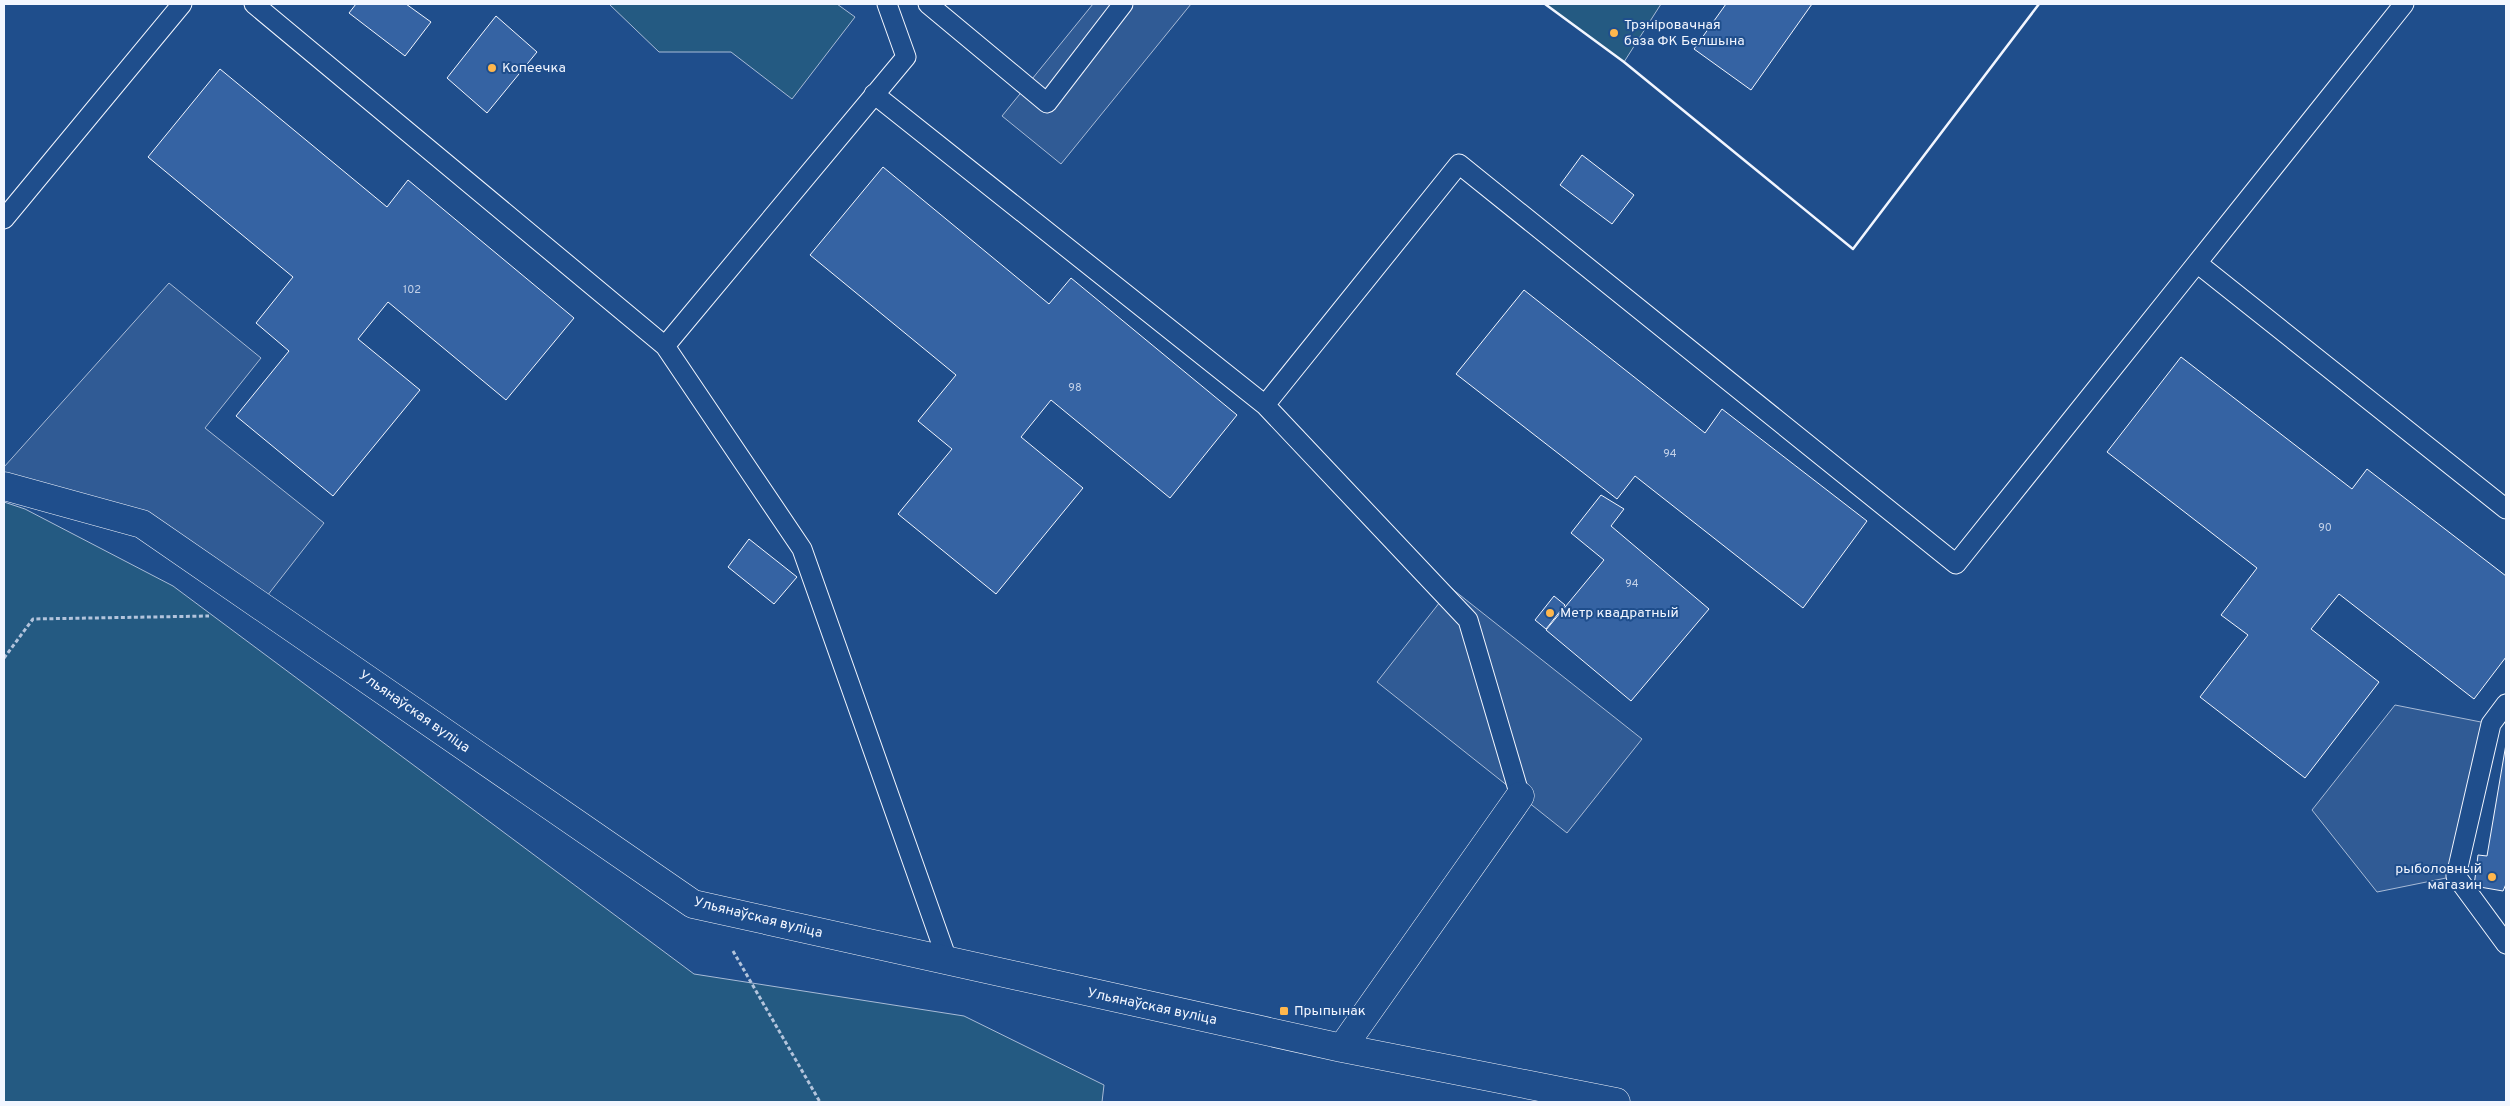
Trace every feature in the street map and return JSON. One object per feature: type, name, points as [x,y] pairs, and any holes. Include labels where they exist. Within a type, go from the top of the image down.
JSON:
[{"type":"street","name":"Ульянаўская вуліца","points":[[4,486],[142,524],[692,904],[1342,1048],[1616,1102]]},
{"type":"street","points":[[1342,1048],[1520,796]]},
{"type":"lane","points":[[4,219],[182,4]]},
{"type":"lane","points":[[254,4],[665,346],[802,549],[948,962]]},
{"type":"lane","points":[[665,346],[906,57],[887,4]]},
{"type":"lane","points":[[928,4],[1047,103],[1123,4]]},
{"type":"lane","points":[[1265,405],[1459,164],[1956,564],[2404,4]]},
{"type":"lane","points":[[874,94],[1265,405],[1468,620],[1520,796]]},
{"type":"lane","points":[[2197,263],[2506,509]]},
{"type":"lane","points":[[2506,704],[2491,724],[2456,876],[2506,944]]},
{"type":"path","points":[[4,658],[33,619],[216,616]]},
{"type":"path","points":[[708,908],[820,1102]]},
{"type":"shaded area","points":[[609,4],[837,4],[855,17],[792,99],[731,52],[659,52]]},
{"type":"shaded area","points":[[1093,4],[1191,4],[1061,164],[1002,116]]},
{"type":"shaded area","name":"Трэніровачная база ФК Белшына","points":[[1545,4],[1661,4],[1624,62]]},
{"type":"shaded area","points":[[169,283],[261,358],[205,428],[324,523],[260,605],[142,524],[4,486],[4,467]]},
{"type":"shaded area","points":[[4,502],[25,509],[173,586],[694,974],[964,1016],[1104,1085],[1102,1102],[4,1102]]},
{"type":"shaded area","points":[[1451,588],[1642,739],[1567,833],[1377,682]]},
{"type":"shaded area","points":[[2395,705],[2491,724],[2456,876],[2377,892],[2312,810]]},
{"type":"building","points":[[356,4],[406,4],[431,22],[405,56],[349,13]]},
{"type":"building","points":[[1726,4],[1812,4],[1751,90],[1694,49]]},
{"type":"building","points":[[496,16],[537,52],[487,113],[447,78]]},
{"type":"building","points":[[220,69],[387,207],[408,180],[574,318],[506,400],[388,302],[358,339],[420,390],[333,496],[236,416],[289,351],[256,323],[293,277],[148,157]]},
{"type":"building","points":[[1582,155],[1634,195],[1612,224],[1560,185]]},
{"type":"building","points":[[883,167],[1049,304],[1071,278],[1237,415],[1170,498],[1051,400],[1021,437],[1083,488],[996,594],[898,514],[952,449],[918,421],[956,375],[810,255]]},
{"type":"building","points":[[1524,290],[1705,433],[1722,409],[1867,521],[1803,608],[1635,476],[1617,499],[1456,374]]},
{"type":"building","points":[[2181,357],[2352,489],[2367,469],[2506,576],[2506,657],[2474,699],[2339,594],[2311,629],[2379,682],[2305,778],[2200,697],[2248,635],[2221,615],[2257,568],[2107,452]]},
{"type":"building","points":[[1601,495],[1624,509],[1611,526],[1709,609],[1631,701],[1546,630],[1604,560],[1571,533]]},
{"type":"building","points":[[749,539],[797,577],[774,604],[728,567]]},
{"type":"building","name":"Метр квадратный","points":[[1554,596],[1565,605],[1546,629],[1535,620]]},
{"type":"building","points":[[2506,744],[2506,884],[2503,891],[2474,886],[2478,855],[2487,856]]},
{"type":"wall","points":[[1545,4],[1624,62],[1853,249],[2039,4]]},
{"type":"place","name":"Трэніровачная база ФК Белшына","points":[[1614,33]]},
{"type":"place","name":"Копеечка","points":[[492,68]]},
{"type":"place","name":"Метр квадратный","points":[[1550,613]]},
{"type":"place","name":"рыболовный магазин","points":[[2492,877]]},
{"type":"place","name":"Прыпынак","points":[[1284,1011]]}]
